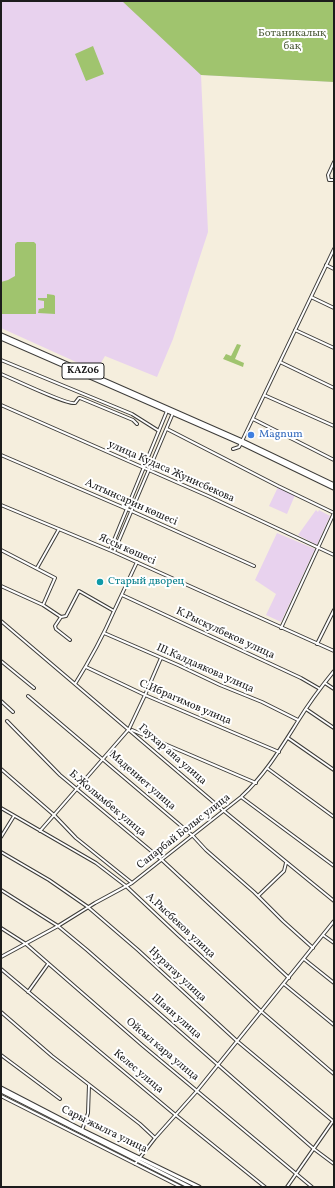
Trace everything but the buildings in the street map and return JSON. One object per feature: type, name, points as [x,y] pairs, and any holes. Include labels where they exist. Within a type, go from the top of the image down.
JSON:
[{"type":"main road","name":"KАZ06","points":[[1,336],[242,442],[334,485]]},
{"type":"main road","name":"KАZ06","points":[[242,442],[334,488]]},
{"type":"main road","name":"Сары жылга улица","points":[[1,1090],[82,1130],[137,1161],[199,1187]]},
{"type":"main road","name":"Сары жылга улица","points":[[1,1090],[190,1187]]},
{"type":"street","points":[[334,162],[328,175],[329,180],[334,180]]},
{"type":"street","points":[[233,449],[239,447],[242,442],[334,249]]},
{"type":"street","points":[[326,265],[334,269]]},
{"type":"street","points":[[311,297],[334,308]]},
{"type":"street","points":[[295,330],[334,348]]},
{"type":"street","points":[[1,360],[132,414],[159,431]]},
{"type":"street","points":[[280,362],[334,388]]},
{"type":"street","points":[[1,374],[61,400],[74,403],[78,398],[80,398],[133,420],[137,424]]},
{"type":"street","points":[[264,395],[334,426]]},
{"type":"street","name":"улица Кудаса Жунисбекова","points":[[1,406],[208,496],[334,555]]},
{"type":"street","points":[[110,550],[168,409]]},
{"type":"street","points":[[114,552],[174,412]]},
{"type":"street","points":[[253,419],[334,460]]},
{"type":"street","points":[[167,429],[278,486],[334,512],[281,628]]},
{"type":"street","name":"Алтынсарин көшесі","points":[[1,455],[254,566]]},
{"type":"street","name":"Яссы көшесі","points":[[1,505],[110,550],[334,651]]},
{"type":"street","points":[[37,568],[59,530]]},
{"type":"street","points":[[1,550],[55,578],[43,605]]},
{"type":"street","points":[[75,684],[104,633],[137,562]]},
{"type":"street","points":[[1,586],[43,605],[61,617]]},
{"type":"street","points":[[70,640],[56,629],[55,626],[61,617],[66,616],[78,592],[81,591],[114,611]]},
{"type":"street","name":"К.Рыскулбеков улица","points":[[122,595],[301,678],[320,689]]},
{"type":"street","points":[[317,644],[334,610]]},
{"type":"street","name":"Гаухар ана улица","points":[[1,621],[224,811],[334,901]]},
{"type":"street","name":"Ш.Калдаякова улица","points":[[104,633],[220,685],[262,702],[298,720]]},
{"type":"street","points":[[40,831],[129,729],[161,658]]},
{"type":"street","points":[[1,661],[34,688]]},
{"type":"street","name":"С.Ибрагимов улица","points":[[86,667],[145,695],[279,752]]},
{"type":"street","name":"Сапарбай Болыс улица","points":[[1,957],[132,883],[241,797],[256,783],[279,752],[298,720],[334,671]]},
{"type":"street","points":[[325,682],[334,689]]},
{"type":"street","name":"Мадениет улица","points":[[28,696],[103,758],[193,836],[206,850],[313,948]]},
{"type":"street","points":[[1,701],[14,712]]},
{"type":"street","points":[[306,709],[334,728]]},
{"type":"street","name":"Б.Жолымбек улица","points":[[7,720],[42,758],[162,860],[289,978]]},
{"type":"street","points":[[129,729],[256,783]]},
{"type":"street","points":[[288,738],[334,770]]},
{"type":"street","points":[[267,768],[334,817]]},
{"type":"street","points":[[1,769],[54,815],[76,838],[132,883]]},
{"type":"street","points":[[241,797],[334,866]]},
{"type":"street","name":"А.Рысбеков улица","points":[[1,808],[96,864],[126,886],[262,1012],[334,1074]]},
{"type":"street","points":[[1,837],[14,816]]},
{"type":"street","name":"Нуратау улица","points":[[1,852],[49,880],[88,907],[144,955],[237,1041],[334,1121]]},
{"type":"street","points":[[258,896],[284,871],[286,862]]},
{"type":"street","name":"Шаян улица","points":[[1,890],[58,926],[314,1149],[334,1164]]},
{"type":"street","points":[[137,1161],[262,1012],[334,921]]},
{"type":"street","name":"Ойсыл кара улица","points":[[1,928],[26,944],[142,1045],[312,1187]]},
{"type":"street","points":[[323,935],[334,943]]},
{"type":"street","points":[[304,959],[334,983]]},
{"type":"street","points":[[28,992],[48,964]]},
{"type":"street","name":"Келес улица","points":[[1,969],[265,1187]]},
{"type":"street","points":[[284,984],[334,1025]]},
{"type":"street","points":[[1,1012],[89,1085],[140,1124],[155,1138]]},
{"type":"street","points":[[1,1055],[60,1099]]},
{"type":"street","points":[[82,1130],[88,1113],[89,1085]]},
{"type":"street","points":[[1,1096],[137,1161],[181,1187]]},
{"type":"street","points":[[287,1187],[334,1121]]},
{"type":"shaded area","points":[[1,1],[334,1],[334,82],[201,75],[208,232],[173,339],[157,377],[105,356],[96,371],[1,328]]},
{"type":"shaded area","points":[[278,487],[295,495],[287,514],[269,506]]},
{"type":"shaded area","points":[[316,510],[330,516],[317,545],[298,535]]},
{"type":"shaded area","points":[[277,533],[315,549],[281,622],[266,615],[276,594],[255,580]]},
{"type":"green space","name":"Ботаникалық бақ","points":[[122,1],[334,1],[334,82],[201,75]]},
{"type":"green space","points":[[93,46],[104,74],[86,81],[75,54]]},
{"type":"green space","points":[[17,242],[34,242],[36,244],[36,314],[1,314],[1,282],[15,276],[15,244]]},
{"type":"green space","points":[[47,294],[55,296],[55,314],[38,313],[39,309],[44,308],[44,301],[38,300],[38,298],[47,298]]},
{"type":"green space","points":[[237,344],[241,345],[235,359],[244,363],[243,367],[223,359],[226,354],[231,356]]},
{"type":"place","name":"Magnum","points":[[251,435]]},
{"type":"place","name":"Старый дворец","points":[[100,582]]}]
